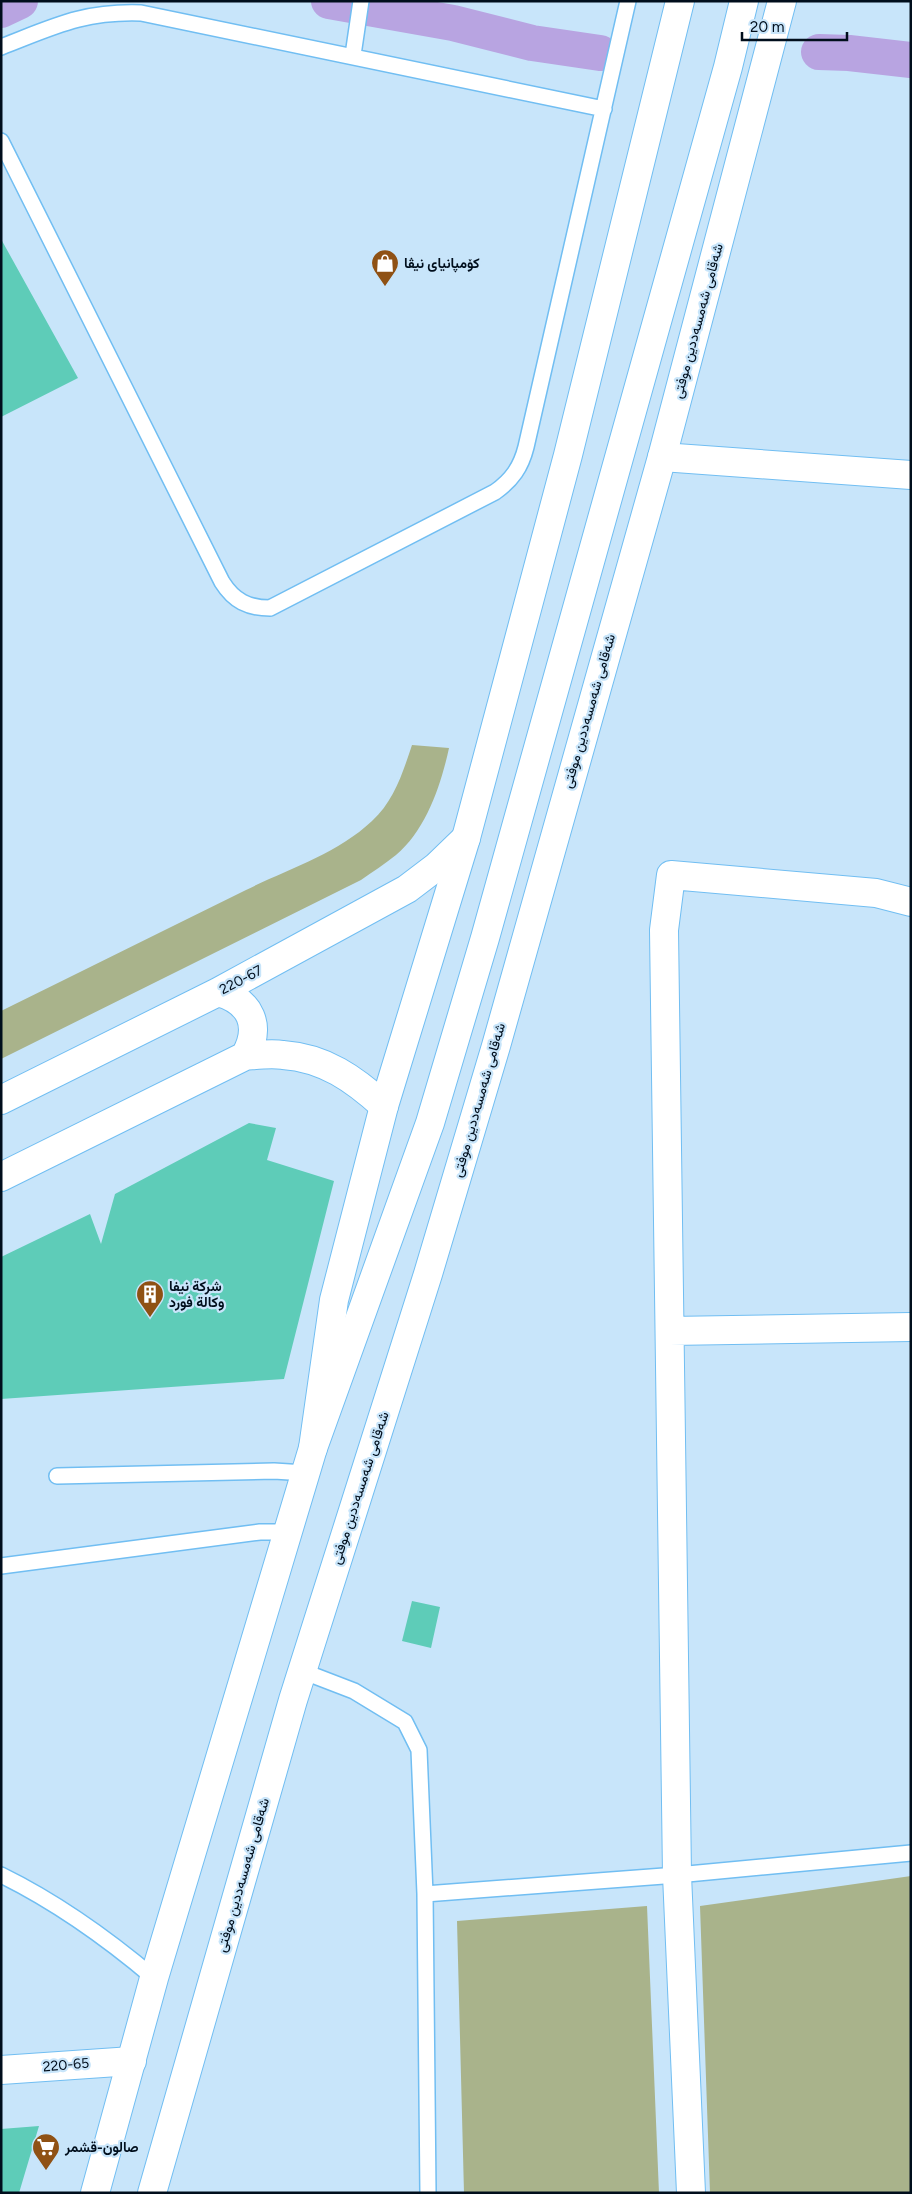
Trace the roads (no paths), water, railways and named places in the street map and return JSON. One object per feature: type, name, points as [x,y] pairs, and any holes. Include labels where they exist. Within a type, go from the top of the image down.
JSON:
[{"type":"main road","points":[[309,1460],[334,1300],[384,1106],[466,838],[576,426],[680,1]]},
{"type":"main road","points":[[96,2193],[154,1978],[309,1460],[430,1123],[488,929],[726,77],[744,1]]},
{"type":"main road","name":"شەقامی شەمسەددین موفتی","points":[[152,2193],[302,1671],[428,1274],[496,1046],[662,457],[782,1]]},
{"type":"main road","points":[[662,457],[911,476]]},
{"type":"main road","name":"220-67","points":[[1,1100],[218,992],[407,889],[436,867],[466,838]]},
{"type":"main road","points":[[691,2193],[677,1875],[664,930],[671,875],[876,894],[911,902]]},
{"type":"main road","points":[[218,992],[232,996],[243,1004],[250,1016],[254,1030],[252,1044],[245,1056]]},
{"type":"main road","points":[[1,1177],[245,1056],[284,1054],[321,1063],[356,1080],[384,1106]]},
{"type":"main road","points":[[670,1331],[911,1327]]},
{"type":"main road","name":"220-65","points":[[1,2070],[132,2061]]},
{"type":"lane","points":[[353,55],[361,1]]},
{"type":"lane","points":[[1,141],[222,582],[228,592],[247,605],[270,608],[495,492],[513,478],[521,463],[526,447],[628,1]]},
{"type":"lane","points":[[1,47],[67,21],[91,15],[116,12],[141,13],[353,55],[604,109]]},
{"type":"lane","points":[[57,1476],[274,1471],[309,1460]]},
{"type":"lane","points":[[1,1566],[260,1532],[288,1532]]},
{"type":"lane","points":[[302,1671],[354,1691],[405,1722],[419,1750],[425,1894],[428,2193]]},
{"type":"lane","points":[[425,1894],[677,1875],[911,1853]]},
{"type":"lane","points":[[1,1875],[33,1891],[136,1963],[154,1978]]},
{"type":"waterway","points":[[1,10],[20,1]]},
{"type":"waterway","points":[[329,1],[453,23],[532,43],[600,53]]},
{"type":"waterway","points":[[819,52],[849,53],[911,60]]},
{"type":"place","name":"کۆمپانیای نیڤا","points":[[385,287]]},
{"type":"place","name":"شركة نيفا وكالة فورد","points":[[150,1318]]},
{"type":"place","name":"صالون-قشمر","points":[[46,2171]]}]
